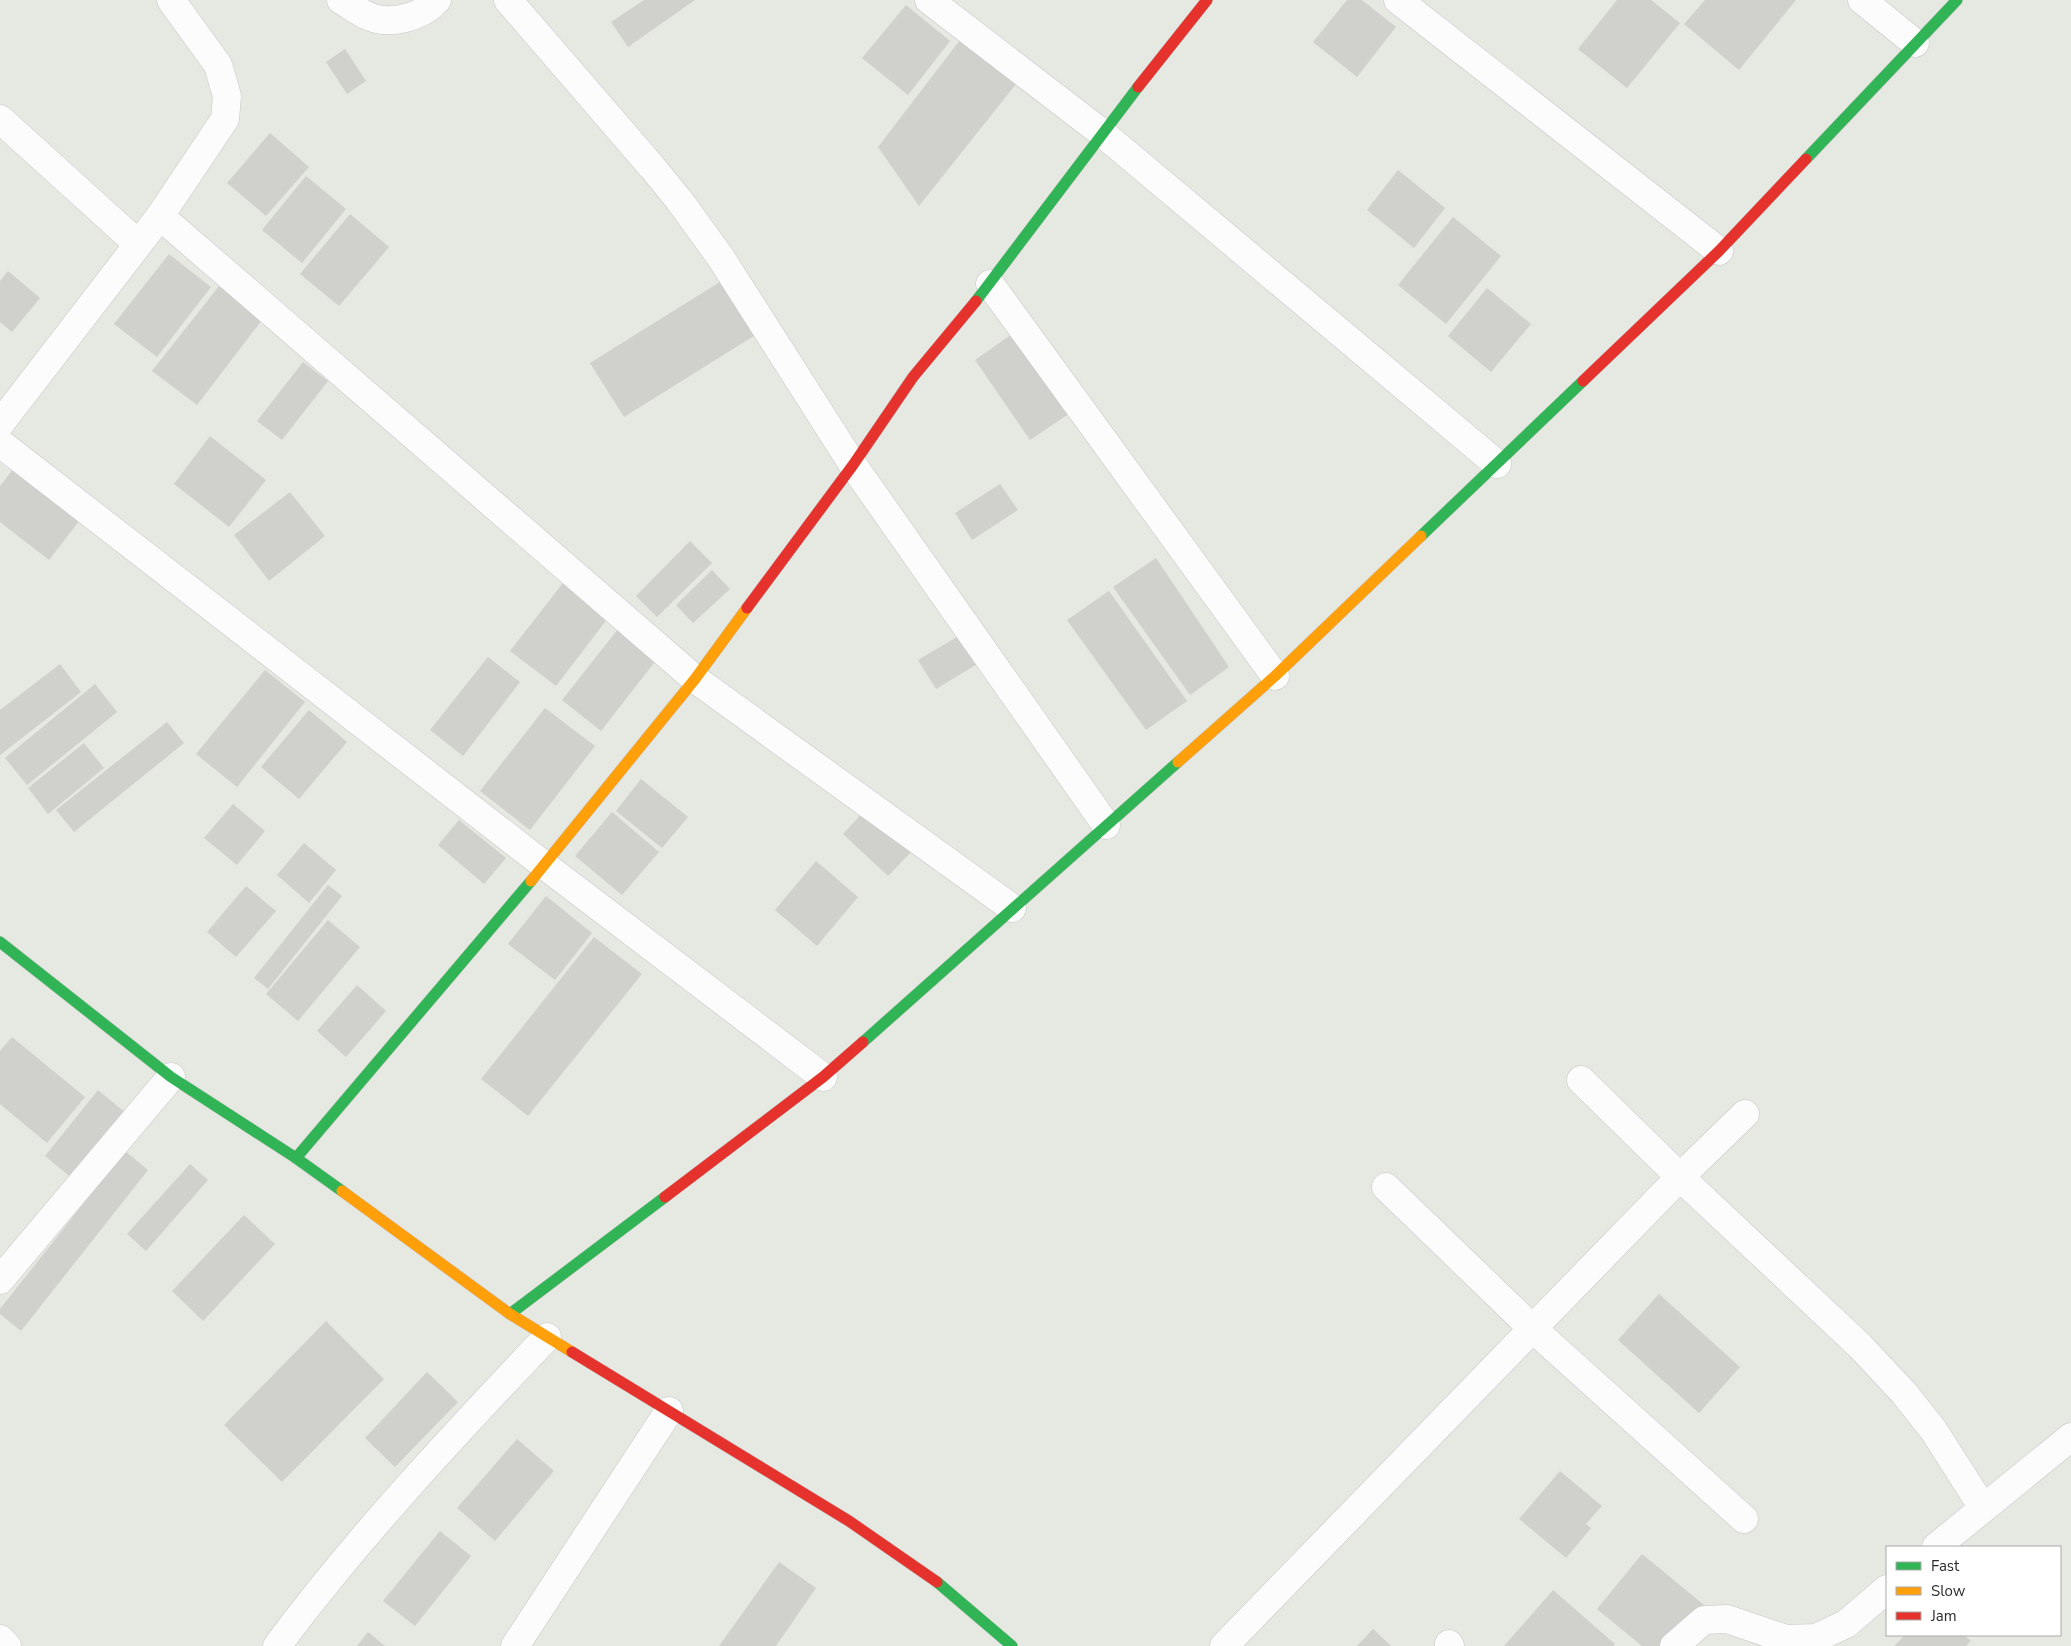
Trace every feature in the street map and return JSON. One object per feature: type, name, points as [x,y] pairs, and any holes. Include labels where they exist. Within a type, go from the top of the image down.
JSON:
[{"type":"main road","points":[[296,1158],[544,865],[695,679],[853,465],[913,377],[990,284],[1102,134],[1207,0]]},
{"type":"main road","points":[[510,1314],[823,1077],[1275,676],[1719,251],[1957,0]]},
{"type":"main road","points":[[0,942],[171,1077],[296,1158],[510,1314],[849,1522],[931,1577],[1012,1646]]},
{"type":"street","points":[[0,424],[160,216],[225,120],[227,96],[218,65],[171,0]]},
{"type":"street","points":[[341,0],[369,17],[401,20],[429,9],[437,0]]},
{"type":"street","points":[[508,0],[679,200],[721,258],[853,465],[1106,825]]},
{"type":"street","points":[[929,0],[1102,134],[1497,464]]},
{"type":"street","points":[[1398,0],[1719,251]]},
{"type":"street","points":[[1862,0],[1915,43]]},
{"type":"street","points":[[0,119],[138,244]]},
{"type":"street","points":[[160,216],[695,679],[1012,908]]},
{"type":"street","points":[[990,284],[1275,676]]},
{"type":"street","points":[[0,443],[544,865],[823,1077]]},
{"type":"street","points":[[0,1280],[171,1077]]},
{"type":"street","points":[[1581,1080],[1680,1177],[1860,1346],[1904,1393],[1934,1431],[1983,1508]]},
{"type":"street","points":[[1224,1646],[1680,1177],[1745,1114]]},
{"type":"street","points":[[1386,1187],[1533,1329],[1744,1519]]},
{"type":"street","points":[[277,1646],[300,1615],[428,1462],[547,1337]]},
{"type":"street","points":[[515,1646],[669,1411]]},
{"type":"street","points":[[1937,1546],[2071,1437]]},
{"type":"street","points":[[1674,1646],[1704,1620],[1727,1619],[1786,1640],[1816,1638],[1846,1624],[1886,1590]]},
{"type":"street","points":[[0,1639],[7,1646]]},
{"type":"building","points":[[644,0],[695,0],[628,47],[611,22]]},
{"type":"building","points":[[1347,0],[1362,0],[1396,27],[1357,77],[1313,42]]},
{"type":"building","points":[[1617,0],[1651,0],[1680,23],[1627,88],[1578,49]]},
{"type":"building","points":[[1705,0],[1796,0],[1739,70],[1684,24]]},
{"type":"building","points":[[906,5],[950,41],[908,95],[862,58]]},
{"type":"building","points":[[960,40],[1016,84],[919,206],[878,147]]},
{"type":"building","points":[[345,49],[366,81],[347,94],[326,62]]},
{"type":"building","points":[[270,133],[309,167],[266,216],[227,183]]},
{"type":"building","points":[[1398,170],[1445,208],[1414,248],[1367,210]]},
{"type":"building","points":[[306,176],[346,209],[302,263],[262,230]]},
{"type":"building","points":[[350,214],[389,247],[339,306],[300,274]]},
{"type":"building","points":[[1453,217],[1501,256],[1446,324],[1398,285]]},
{"type":"building","points":[[169,254],[211,287],[157,357],[114,324]]},
{"type":"building","points":[[8,271],[40,298],[12,332],[0,322],[0,281]]},
{"type":"building","points":[[723,280],[757,334],[624,417],[590,363]]},
{"type":"building","points":[[219,286],[262,320],[197,405],[152,371]]},
{"type":"building","points":[[1487,288],[1531,324],[1491,372],[1448,336]]},
{"type":"building","points":[[1012,334],[1067,415],[1030,440],[975,360]]},
{"type":"building","points":[[303,362],[328,381],[282,440],[257,421]]},
{"type":"building","points":[[210,436],[266,480],[229,527],[174,484]]},
{"type":"building","points":[[13,469],[80,520],[49,560],[0,522],[0,486]]},
{"type":"building","points":[[1000,484],[1018,510],[972,540],[955,513]]},
{"type":"building","points":[[290,492],[325,536],[269,581],[234,535]]},
{"type":"building","points":[[690,541],[712,563],[657,617],[636,596]]},
{"type":"building","points":[[1156,558],[1229,667],[1190,695],[1113,587]]},
{"type":"building","points":[[712,570],[730,589],[693,623],[676,605]]},
{"type":"building","points":[[563,583],[608,618],[556,686],[510,651]]},
{"type":"building","points":[[1109,591],[1187,701],[1146,730],[1067,620]]},
{"type":"building","points":[[618,629],[657,659],[601,731],[562,700]]},
{"type":"building","points":[[962,634],[979,663],[936,689],[918,660]]},
{"type":"building","points":[[488,657],[520,682],[463,756],[430,730]]},
{"type":"building","points":[[60,664],[81,692],[0,755],[0,710]]},
{"type":"building","points":[[265,670],[305,702],[237,787],[196,754]]},
{"type":"building","points":[[95,684],[117,712],[27,785],[5,758]]},
{"type":"building","points":[[545,708],[595,746],[530,830],[480,791]]},
{"type":"building","points":[[309,710],[347,742],[299,799],[261,767]]},
{"type":"building","points":[[167,722],[184,743],[74,832],[56,810]]},
{"type":"building","points":[[84,743],[104,768],[48,814],[28,788]]},
{"type":"building","points":[[641,779],[688,817],[662,848],[616,811]]},
{"type":"building","points":[[233,804],[265,831],[237,865],[204,838]]},
{"type":"building","points":[[867,808],[913,850],[888,876],[843,834]]},
{"type":"building","points":[[612,812],[659,852],[622,895],[575,856]]},
{"type":"building","points":[[459,820],[506,858],[484,884],[438,845]]},
{"type":"building","points":[[304,843],[336,870],[309,903],[277,875]]},
{"type":"building","points":[[816,861],[858,897],[817,946],[775,910]]},
{"type":"building","points":[[328,885],[342,896],[268,989],[254,978]]},
{"type":"building","points":[[246,886],[276,911],[236,957],[207,932]]},
{"type":"building","points":[[546,896],[592,933],[555,980],[508,944]]},
{"type":"building","points":[[328,920],[360,947],[298,1021],[266,994]]},
{"type":"building","points":[[594,937],[642,974],[528,1116],[481,1079]]},
{"type":"building","points":[[357,985],[386,1011],[346,1057],[317,1031]]},
{"type":"building","points":[[12,1037],[85,1097],[47,1143],[0,1104],[0,1051]]},
{"type":"building","points":[[98,1090],[127,1114],[73,1179],[45,1156]]},
{"type":"building","points":[[125,1151],[148,1170],[21,1331],[0,1314],[0,1309]]},
{"type":"building","points":[[190,1164],[208,1180],[146,1251],[127,1234]]},
{"type":"building","points":[[244,1215],[275,1244],[203,1321],[172,1291]]},
{"type":"building","points":[[1659,1294],[1740,1367],[1699,1413],[1618,1340]]},
{"type":"building","points":[[326,1321],[384,1379],[282,1482],[224,1425]]},
{"type":"building","points":[[427,1372],[458,1402],[395,1467],[365,1438]]},
{"type":"building","points":[[517,1439],[554,1471],[495,1541],[457,1508]]},
{"type":"building","points":[[1560,1471],[1602,1506],[1586,1524],[1591,1528],[1566,1558],[1519,1519]]},
{"type":"building","points":[[440,1531],[471,1556],[415,1626],[383,1601]]},
{"type":"building","points":[[1642,1554],[1704,1605],[1671,1646],[1642,1646],[1597,1609]]},
{"type":"building","points":[[779,1562],[816,1588],[776,1646],[719,1646]]},
{"type":"building","points":[[1553,1590],[1615,1644],[1613,1646],[1504,1646]]},
{"type":"building","points":[[1373,1629],[1391,1646],[1357,1646]]},
{"type":"building","points":[[368,1632],[385,1646],[357,1646]]},
{"type":"building","points":[[1904,1636],[1965,1636],[1971,1641],[1966,1646],[1894,1646]]},
{"type":"traffic: fast","points":[[1806,159],[1957,0]]},
{"type":"traffic: fast","points":[[976,301],[1138,87]]},
{"type":"traffic: fast","points":[[1421,536],[1583,381]]},
{"type":"traffic: fast","points":[[863,1042],[1178,762]]},
{"type":"traffic: fast","points":[[296,1158],[531,881]]},
{"type":"traffic: fast","points":[[0,942],[171,1077],[296,1158],[342,1191]]},
{"type":"traffic: fast","points":[[510,1314],[665,1197]]},
{"type":"traffic: fast","points":[[937,1582],[1012,1646]]},
{"type":"traffic: slow","points":[[1178,762],[1275,676],[1421,536]]},
{"type":"traffic: slow","points":[[531,881],[695,679],[747,608]]},
{"type":"traffic: slow","points":[[342,1191],[510,1314],[572,1352]]},
{"type":"traffic: jam","points":[[1138,87],[1207,0]]},
{"type":"traffic: jam","points":[[1583,381],[1719,251],[1806,159]]},
{"type":"traffic: jam","points":[[747,608],[853,465],[913,377],[976,301]]},
{"type":"traffic: jam","points":[[665,1197],[823,1077],[863,1042]]},
{"type":"traffic: jam","points":[[572,1352],[849,1521],[937,1582]]}]
